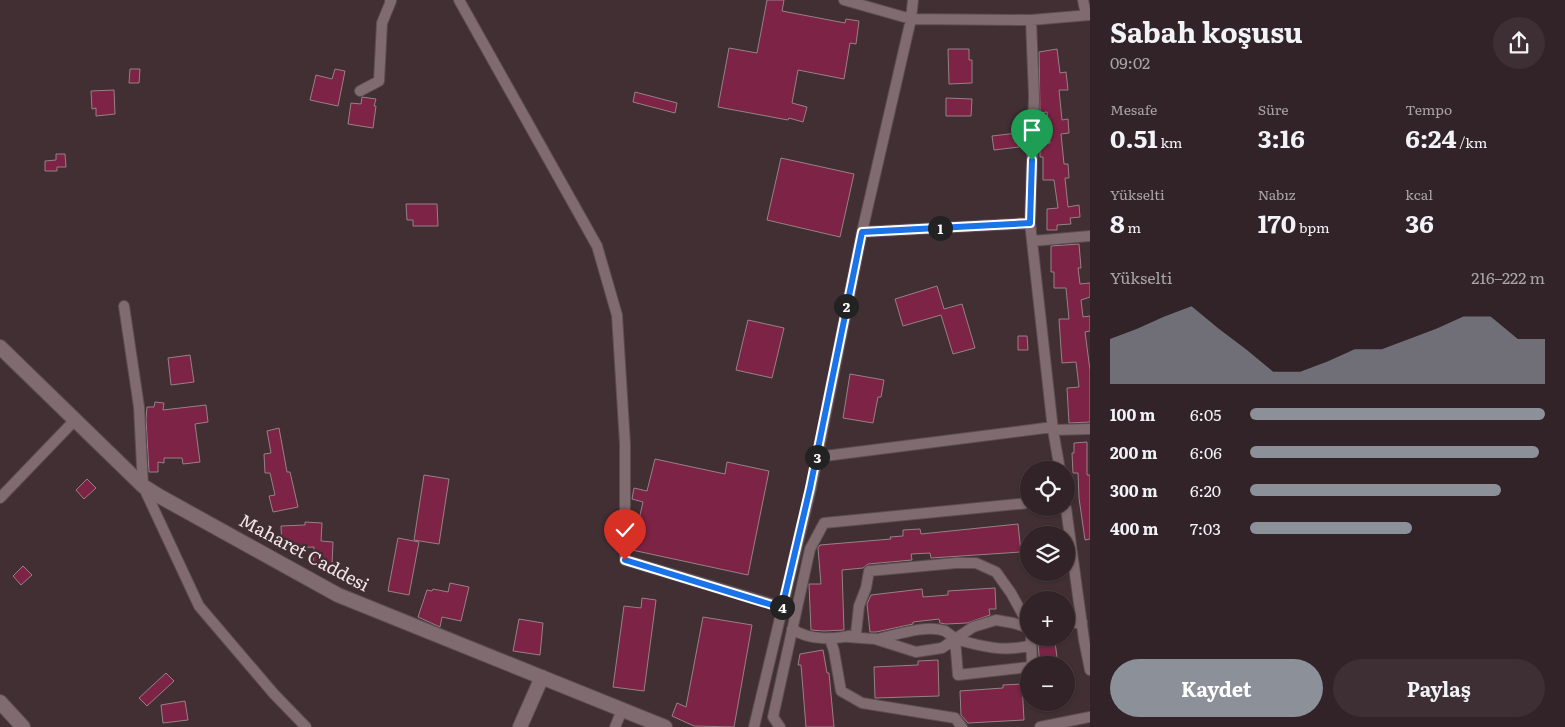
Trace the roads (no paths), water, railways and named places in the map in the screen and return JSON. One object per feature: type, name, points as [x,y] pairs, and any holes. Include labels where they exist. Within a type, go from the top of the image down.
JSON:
[{"type":"street","points":[[360,91],[379,81],[382,22],[390,0]]},
{"type":"street","points":[[459,0],[597,246],[617,315],[625,444],[625,560],[782,608]]},
{"type":"street","points":[[844,0],[912,20],[1031,20],[1088,15],[1084,0]]},
{"type":"street","points":[[754,727],[817,457],[862,232],[912,20],[913,0]]},
{"type":"street","points":[[1031,20],[1034,96],[1030,223],[1053,429],[1058,461]]},
{"type":"street","points":[[862,232],[1030,223]]},
{"type":"street","points":[[1033,241],[1090,236]]},
{"type":"street","points":[[124,306],[139,408],[143,486],[199,606],[274,694],[306,727]]},
{"type":"street","name":"Maharet Caddesi","points":[[0,347],[143,486],[338,595],[665,727]]},
{"type":"street","points":[[0,498],[75,420]]},
{"type":"street","points":[[817,457],[1053,429],[1090,429]]},
{"type":"street","points":[[780,727],[773,717],[810,549],[824,523],[1020,504]]},
{"type":"street","points":[[1067,516],[1090,670]]},
{"type":"street","points":[[847,637],[856,634],[859,606],[866,588],[869,571],[976,563],[996,572],[1020,610]]},
{"type":"street","points":[[792,629],[802,636],[830,639],[847,637],[875,639],[916,652],[942,648],[973,627],[996,620],[1020,625]]},
{"type":"street","points":[[1075,623],[1082,622]]},
{"type":"street","points":[[875,639],[914,630],[930,629],[945,631],[955,639],[992,648],[1019,648],[1022,646]]},
{"type":"street","points":[[830,639],[841,691],[862,702],[955,718],[962,727]]},
{"type":"street","points":[[955,639],[958,675],[1020,668]]},
{"type":"street","points":[[520,727],[542,677]]},
{"type":"street","points":[[0,702],[23,727]]},
{"type":"street","points":[[615,727],[622,710]]},
{"type":"street","points":[[1040,727],[1090,717]]}]
